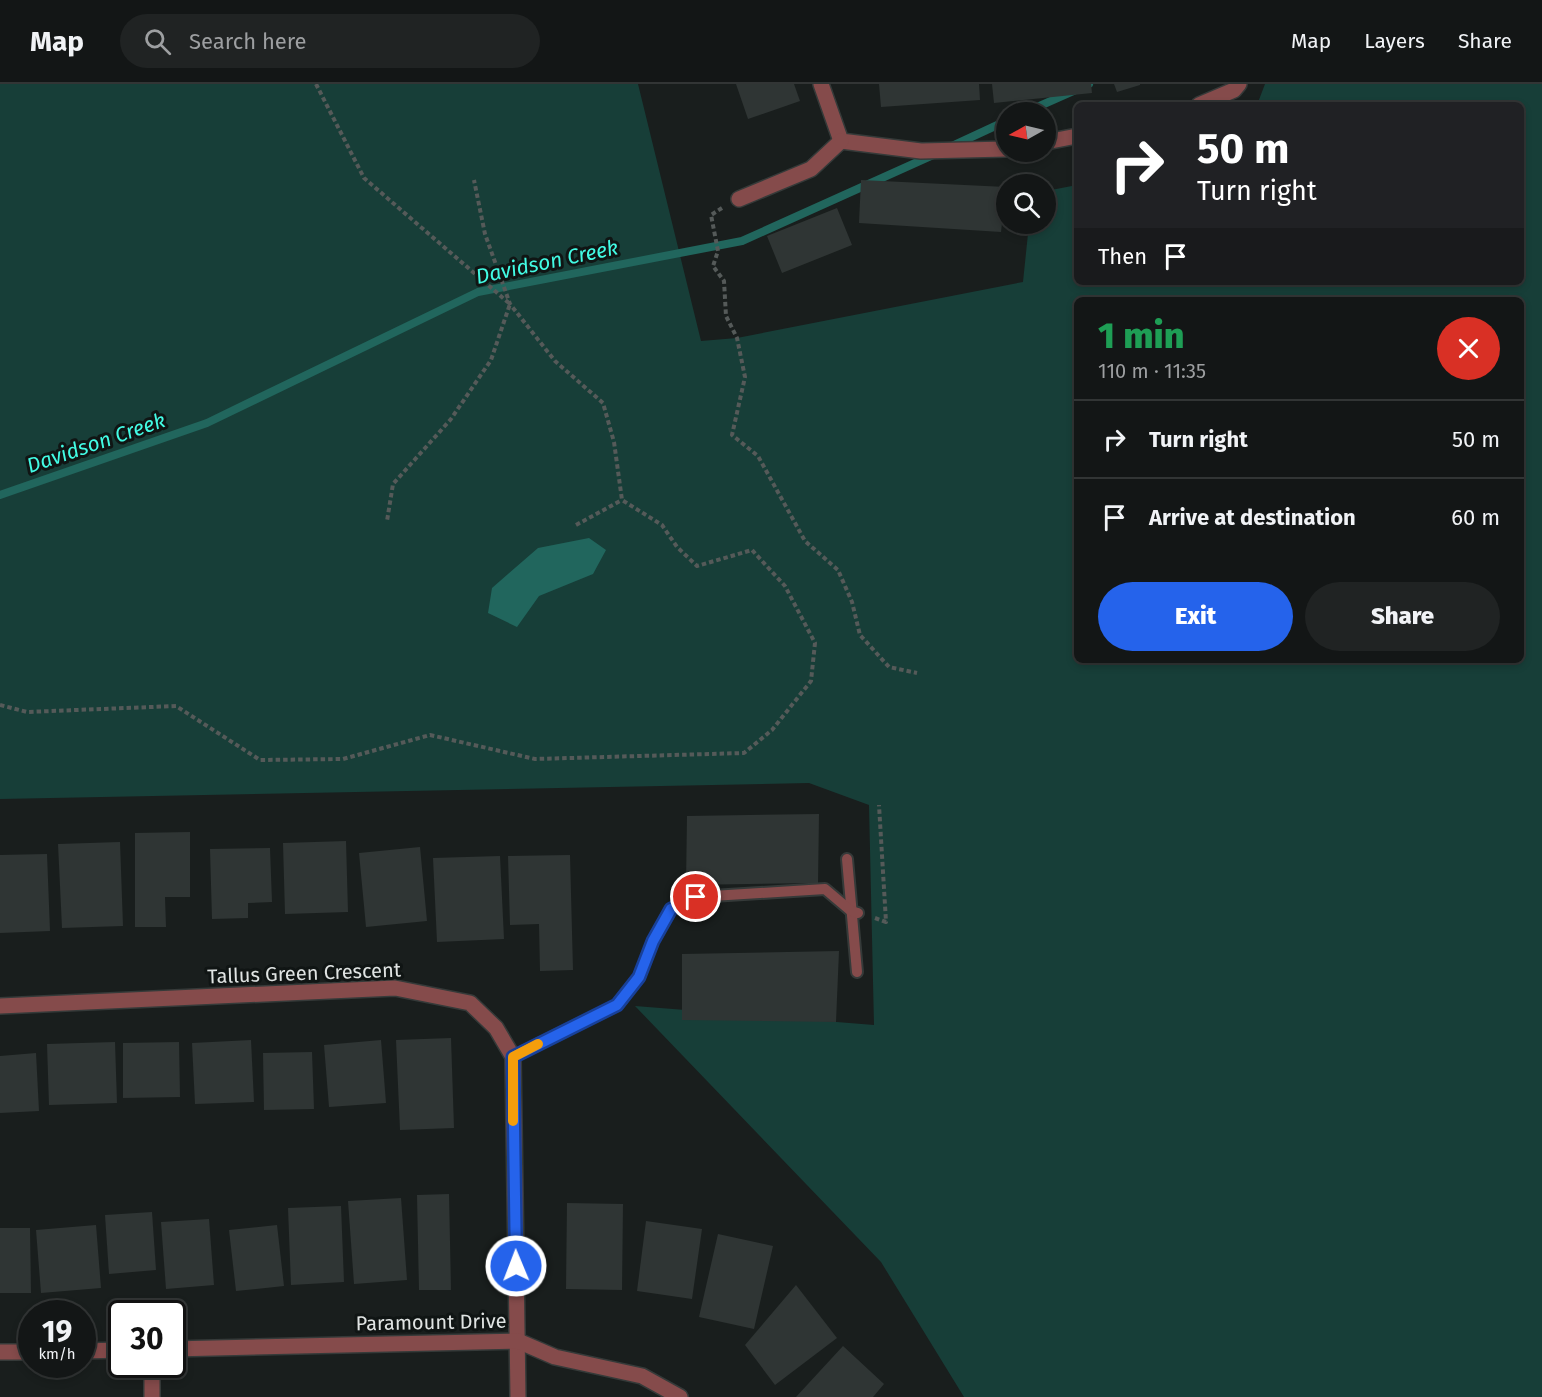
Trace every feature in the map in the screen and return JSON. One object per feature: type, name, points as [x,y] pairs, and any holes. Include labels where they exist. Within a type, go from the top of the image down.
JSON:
[{"type":"street","points":[[821,84],[841,141]]},
{"type":"street","points":[[1206,102],[1234,90],[1239,84]]},
{"type":"street","points":[[1056,140],[1074,137]]},
{"type":"street","points":[[841,141],[921,151],[996,149]]},
{"type":"street","points":[[739,199],[811,169],[841,141]]},
{"type":"street","name":"Tallus Green Crescent","points":[[0,1006],[395,988],[470,1003],[496,1028],[513,1057]]},
{"type":"street","points":[[513,1057],[518,1397]]},
{"type":"street","name":"Paramount Drive","points":[[186,1349],[518,1341],[555,1357],[642,1376],[680,1397]]},
{"type":"street","points":[[0,1352],[18,1352]]},
{"type":"street","points":[[152,1378],[152,1397]]},
{"type":"lane","points":[[847,859],[855,912],[858,972]]},
{"type":"lane","points":[[513,1057],[617,1005],[639,977],[653,941],[671,909],[696,897],[825,890],[855,912]]},
{"type":"path","points":[[316,84],[364,178],[510,304],[555,361],[603,403],[614,442],[622,500]]},
{"type":"path","points":[[387,521],[393,484],[451,419],[491,360],[510,304],[485,234],[474,180]]},
{"type":"path","points":[[739,199],[711,214],[718,251],[713,266],[724,280],[726,316],[737,338],[745,377],[732,435],[759,456],[805,541],[838,570],[852,602],[860,635],[889,668],[916,673]]},
{"type":"path","points":[[576,525],[622,500]]},
{"type":"path","points":[[0,705],[27,712],[176,706],[260,760],[343,759],[430,735],[536,759],[744,753],[772,730],[811,681],[815,643],[785,586],[752,550],[697,566],[676,547],[662,525],[622,500]]},
{"type":"path","points":[[855,912],[886,922],[879,806]]},
{"type":"shaded area","points":[[0,84],[638,84],[701,341],[737,338],[1023,282],[1028,234],[1056,234],[1056,189],[1074,186],[1074,285],[1524,285],[1524,102],[1258,102],[1265,84],[1542,84],[1542,1397],[964,1397],[881,1262],[635,1006],[874,1025],[869,805],[809,783],[0,799]]},
{"type":"shaded area","points":[[589,538],[606,550],[593,574],[539,596],[517,627],[488,613],[492,588],[538,548]]},
{"type":"building","points":[[736,84],[794,84],[800,101],[748,119]]},
{"type":"building","points":[[879,84],[979,84],[980,100],[881,107]]},
{"type":"building","points":[[992,84],[1091,84],[1092,93],[994,103]]},
{"type":"building","points":[[1114,84],[1140,84],[1140,85],[1117,92]]},
{"type":"building","points":[[861,180],[996,187],[996,232],[859,223]]},
{"type":"building","points":[[837,208],[852,245],[782,273],[767,236]]},
{"type":"building","points":[[819,814],[818,883],[686,885],[687,816]]},
{"type":"building","points":[[190,832],[190,897],[165,897],[166,927],[135,927],[135,833]]},
{"type":"building","points":[[346,841],[348,912],[285,914],[283,843]]},
{"type":"building","points":[[120,842],[123,926],[62,928],[58,844]]},
{"type":"building","points":[[420,847],[427,921],[366,927],[359,853]]},
{"type":"building","points":[[270,848],[272,902],[248,903],[248,918],[212,919],[210,849]]},
{"type":"building","points":[[47,854],[50,931],[0,933],[0,855]]},
{"type":"building","points":[[570,855],[573,970],[540,971],[539,924],[510,925],[508,856]]},
{"type":"building","points":[[500,856],[504,939],[437,942],[433,858]]},
{"type":"building","points":[[839,951],[836,1022],[682,1020],[682,954]]},
{"type":"building","points":[[451,1038],[454,1128],[400,1130],[396,1040]]},
{"type":"building","points":[[251,1040],[254,1102],[195,1104],[192,1043]]},
{"type":"building","points":[[381,1040],[386,1103],[329,1107],[324,1045]]},
{"type":"building","points":[[115,1042],[117,1103],[49,1105],[47,1044]]},
{"type":"building","points":[[179,1042],[180,1097],[123,1098],[123,1043]]},
{"type":"building","points":[[312,1052],[314,1109],[264,1110],[263,1053]]},
{"type":"building","points":[[36,1053],[39,1111],[0,1113],[0,1056]]},
{"type":"building","points":[[449,1194],[451,1290],[419,1290],[417,1195]]},
{"type":"building","points":[[401,1198],[407,1280],[354,1284],[348,1201]]},
{"type":"building","points":[[567,1203],[623,1204],[622,1290],[566,1289]]},
{"type":"building","points":[[341,1206],[344,1282],[291,1285],[288,1208]]},
{"type":"building","points":[[152,1212],[156,1270],[109,1274],[105,1215]]},
{"type":"building","points":[[209,1219],[214,1285],[166,1289],[161,1222]]},
{"type":"building","points":[[646,1221],[702,1229],[692,1299],[637,1291]]},
{"type":"building","points":[[96,1225],[101,1288],[41,1293],[36,1230]]},
{"type":"building","points":[[277,1225],[284,1286],[236,1291],[229,1230]]},
{"type":"building","points":[[0,1228],[30,1228],[31,1293],[0,1293]]},
{"type":"building","points":[[718,1234],[773,1246],[754,1329],[699,1317]]},
{"type":"building","points":[[796,1285],[837,1338],[775,1385],[745,1345]]},
{"type":"building","points":[[843,1346],[884,1384],[873,1397],[796,1397]]},
{"type":"waterway","name":"Davidson Creek","points":[[1048,102],[1089,84]]},
{"type":"waterway","name":"Davidson Creek","points":[[950,147],[996,126]]},
{"type":"waterway","name":"Davidson Creek","points":[[0,495],[207,423],[478,292],[742,241],[933,155]]},
{"type":"slow traffic","points":[[513,1121],[513,1057],[538,1044]]},
{"type":"route","points":[[516,1266],[513,1057],[617,1005],[639,977],[653,941],[671,909],[696,897]]}]
